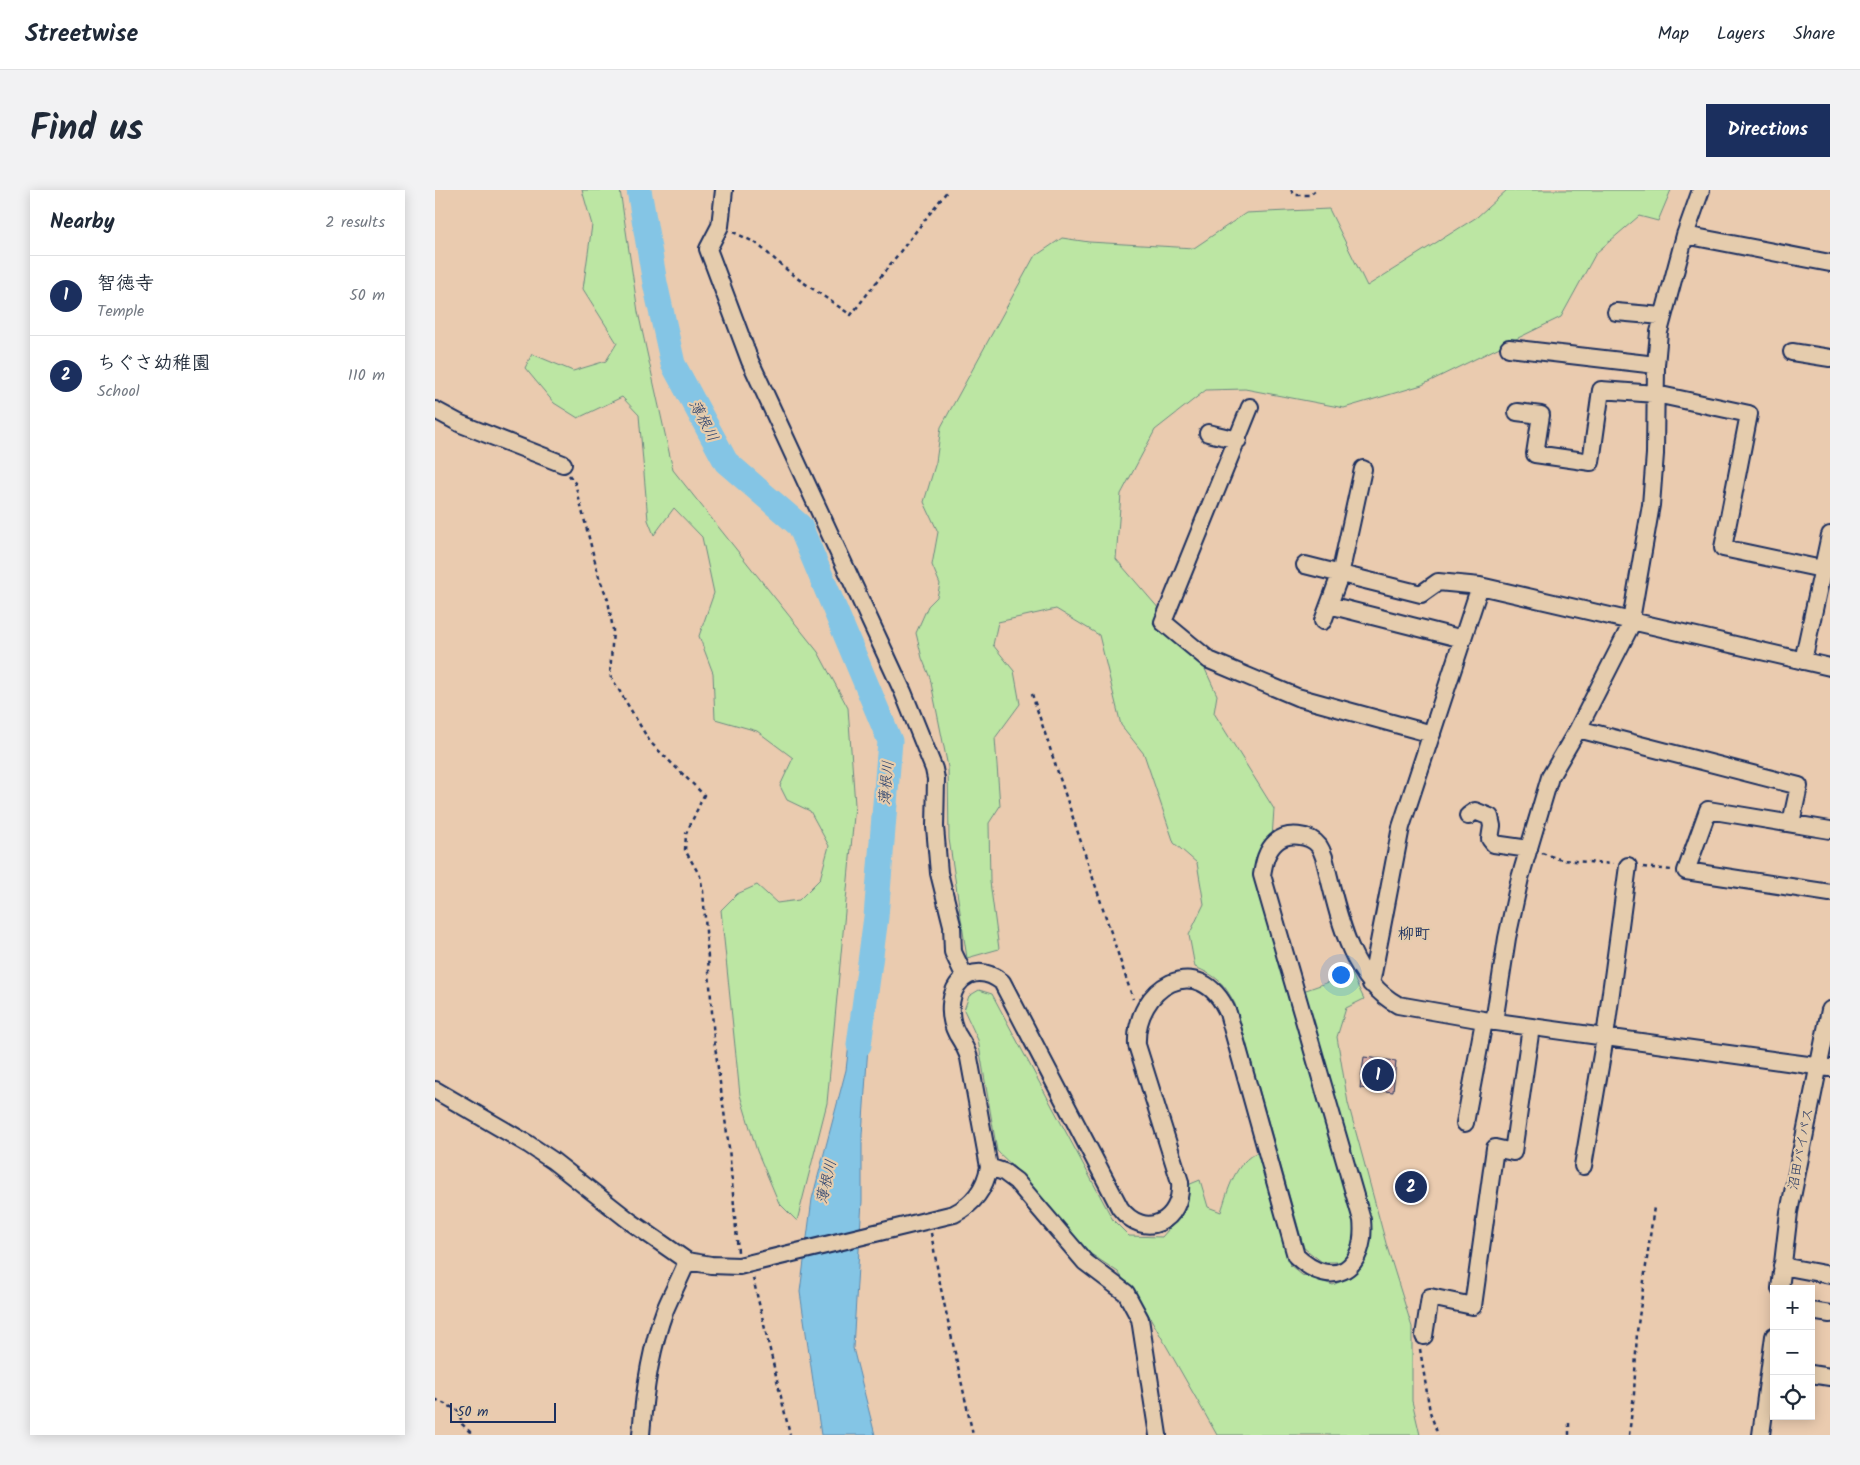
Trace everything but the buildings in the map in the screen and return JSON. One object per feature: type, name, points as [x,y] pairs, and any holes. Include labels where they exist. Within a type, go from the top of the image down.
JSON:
[{"type":"street","points":[[724,190],[720,226],[708,249],[750,362],[903,692],[935,769],[935,827],[939,873],[952,925],[953,952],[965,977]]},
{"type":"street","points":[[1465,1123],[1507,938],[1529,849],[1550,777],[1578,729],[1633,621],[1632,614],[1651,505],[1655,454],[1656,365],[1662,316],[1685,235],[1701,190]]},
{"type":"street","points":[[1685,235],[1830,263]]},
{"type":"street","points":[[1616,312],[1662,316]]},
{"type":"street","points":[[1509,348],[1656,365]]},
{"type":"street","points":[[1792,352],[1830,358]]},
{"type":"street","points":[[1517,412],[1541,415],[1535,454],[1591,462],[1601,390],[1656,394],[1749,414],[1723,548],[1822,569]]},
{"type":"street","points":[[1250,407],[1163,622],[1209,660],[1297,697],[1432,734]]},
{"type":"street","points":[[435,410],[461,424],[563,464]]},
{"type":"street","points":[[1208,433],[1238,440]]},
{"type":"street","points":[[1323,621],[1340,575],[1363,469]]},
{"type":"street","points":[[1803,661],[1830,535]]},
{"type":"street","points":[[1305,565],[1421,594],[1437,582],[1480,586],[1830,667]]},
{"type":"street","points":[[1371,984],[1401,827],[1480,586]]},
{"type":"street","points":[[1329,605],[1463,639]]},
{"type":"street","points":[[1578,729],[1799,786],[1791,823]]},
{"type":"street","points":[[1830,830],[1708,810],[1686,871],[1830,892]]},
{"type":"street","points":[[1468,816],[1475,811],[1490,817],[1492,826],[1490,839],[1494,844],[1529,849]]},
{"type":"street","points":[[435,1090],[544,1154],[631,1222],[687,1261],[711,1265],[739,1266],[954,1214],[964,1209],[981,1192],[987,1180],[989,1167],[966,1049],[957,1034],[951,1014],[953,993],[957,985],[965,977],[980,972],[990,974],[1002,982],[1120,1208],[1127,1217],[1138,1223],[1151,1225],[1160,1222],[1170,1215],[1177,1205],[1181,1193],[1180,1182],[1137,1045],[1137,1032],[1142,1012],[1155,995],[1166,985],[1179,980],[1193,979],[1205,983],[1222,1000],[1228,1013],[1297,1256],[1307,1266],[1319,1272],[1333,1274],[1343,1271],[1354,1263],[1360,1251],[1363,1235],[1362,1220],[1262,875],[1268,852],[1276,842],[1285,836],[1299,836],[1310,839],[1319,846],[1324,858],[1343,930],[1355,959],[1371,984],[1398,1005],[1489,1021],[1824,1067]]},
{"type":"street","points":[[1583,1166],[1605,1037],[1628,866]]},
{"type":"street","name":"沼田バイパス","points":[[1780,1285],[1789,1212],[1824,1067],[1830,1010]]},
{"type":"street","points":[[1424,1336],[1430,1297],[1473,1306],[1495,1148],[1513,1152],[1531,1027]]},
{"type":"street","points":[[989,1167],[1004,1172],[1016,1181],[1085,1262],[1126,1292],[1140,1319],[1159,1435]]},
{"type":"street","points":[[641,1435],[643,1398],[651,1361],[665,1311],[687,1261]]},
{"type":"street","points":[[1782,1266],[1830,1275]]},
{"type":"street","points":[[1815,1312],[1830,1314]]},
{"type":"street","points":[[1762,1435],[1770,1375]]},
{"type":"street","points":[[1815,1375],[1830,1377]]},
{"type":"path","points":[[720,226],[756,243],[794,276],[851,316],[948,190]]},
{"type":"path","points":[[1291,190],[1295,195],[1310,196],[1316,190]]},
{"type":"path","points":[[563,464],[575,483],[599,577],[608,600],[613,630],[610,676],[650,742],[704,795],[686,834],[685,850],[700,876],[703,891],[714,1039],[729,1148],[739,1266],[753,1276],[789,1435]]},
{"type":"path","points":[[1032,694],[1135,1004],[1142,1012]]},
{"type":"path","points":[[1529,849],[1562,860],[1686,871]]},
{"type":"path","points":[[1629,1435],[1634,1394],[1637,1332],[1654,1206]]},
{"type":"path","points":[[929,1220],[941,1290],[973,1435]]},
{"type":"path","points":[[1424,1336],[1420,1350],[1430,1412],[1438,1435]]},
{"type":"path","points":[[435,1399],[459,1411],[462,1424],[470,1432],[468,1435]]},
{"type":"path","points":[[1569,1420],[1569,1435]]},
{"type":"green space","points":[[582,190],[620,190],[638,312],[673,470],[818,652],[848,708],[855,805],[827,1103],[797,1221],[779,1203],[757,1151],[740,1095],[721,910],[737,894],[757,885],[777,903],[799,900],[820,879],[829,846],[810,811],[787,800],[780,786],[793,758],[757,731],[715,719],[713,673],[699,636],[714,593],[702,537],[674,508],[654,535],[648,520],[639,415],[622,397],[578,418],[554,403],[525,368],[532,354],[573,371],[606,361],[617,343],[583,289],[592,225]]},
{"type":"green space","points":[[1507,190],[1671,190],[1658,221],[1639,216],[1596,253],[1561,317],[1422,385],[1344,408],[1245,389],[1206,390],[1155,430],[1121,494],[1116,559],[1198,654],[1217,695],[1214,713],[1274,809],[1272,838],[1264,848],[1355,1221],[1353,1247],[1341,1262],[1322,1262],[1304,1248],[1235,1004],[1219,981],[1195,967],[1189,935],[1204,904],[1197,863],[1174,843],[1144,754],[1121,725],[1099,635],[1056,609],[998,622],[993,645],[1014,671],[1020,704],[995,738],[1000,806],[989,823],[990,882],[999,949],[967,958],[949,839],[948,767],[930,678],[922,658],[916,633],[928,606],[937,597],[940,584],[932,565],[938,532],[924,502],[936,462],[941,427],[1034,257],[1062,238],[1089,242],[1194,248],[1246,213],[1329,209],[1367,286],[1477,217]]},
{"type":"green space","points":[[1352,974],[1364,999],[1346,1008],[1337,1037],[1348,1103],[1387,1247],[1412,1327],[1412,1401],[1420,1435],[1217,1435],[1143,1305],[1118,1272],[1085,1250],[1018,1171],[997,1151],[978,1040],[964,1010],[969,996],[979,990],[992,994],[1113,1220],[1129,1236],[1162,1237],[1187,1208],[1188,1185],[1200,1180],[1208,1207],[1221,1212],[1233,1178],[1243,1162],[1258,1152],[1290,1265],[1302,1275],[1333,1285],[1350,1275],[1361,1265],[1367,1251],[1370,1231],[1303,991]]},
{"type":"water","points":[[854,1001],[870,1016],[862,1135],[862,1201],[853,1348],[875,1435],[821,1435],[800,1292],[812,1199],[846,1070]]},
{"type":"waterway","name":"薄根川","points":[[639,190],[655,283],[673,364],[726,462],[800,526],[890,741],[876,917],[859,1045]]},
{"type":"place","name":"智徳寺","points":[[1378,1075]]},
{"type":"place","name":"ちぐさ幼稚園","points":[[1411,1187]]},
{"type":"district","name":"柳町","points":[[1414,934]]}]
